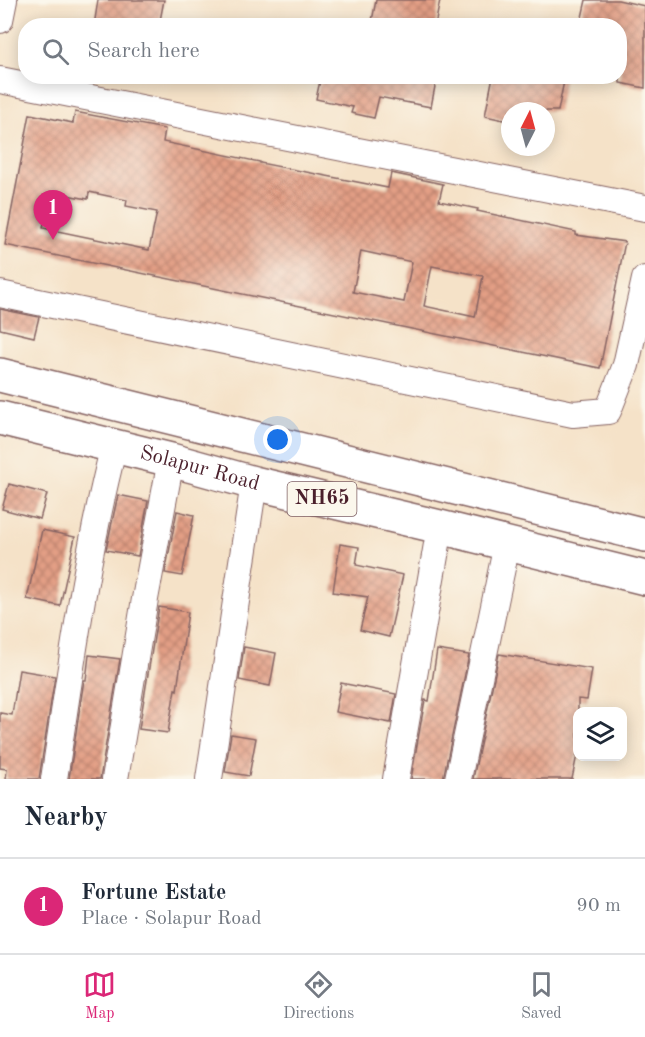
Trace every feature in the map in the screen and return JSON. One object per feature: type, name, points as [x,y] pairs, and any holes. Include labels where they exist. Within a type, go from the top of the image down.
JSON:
[{"type":"highway","name":"Solapur Road","points":[[0,375],[645,535]]},
{"type":"highway","name":"Solapur Road","points":[[0,418],[254,483],[645,578]]},
{"type":"street","points":[[0,80],[18,84]]},
{"type":"street","points":[[20,84],[645,208]]},
{"type":"street","points":[[0,294],[573,414],[608,411],[626,365],[645,279]]},
{"type":"street","points":[[54,779],[85,584],[114,446]]},
{"type":"street","points":[[115,779],[171,460]]},
{"type":"street","points":[[209,779],[254,483]]},
{"type":"street","points":[[396,779],[440,527]]},
{"type":"street","points":[[458,779],[507,544]]},
{"type":"building","points":[[98,0],[164,0],[161,18],[95,18]]},
{"type":"building","points":[[376,0],[440,0],[437,18],[373,18]]},
{"type":"building","points":[[586,0],[618,0],[645,6],[645,88],[625,84],[627,84],[627,18],[582,18]]},
{"type":"building","points":[[319,84],[435,84],[431,107],[379,97],[374,118],[351,113],[353,107],[316,99]]},
{"type":"building","points":[[491,84],[563,84],[558,111],[555,111],[555,102],[501,102],[501,119],[485,116]]},
{"type":"building","points":[[75,112],[165,129],[163,142],[388,188],[391,173],[443,184],[439,201],[576,232],[576,235],[625,242],[600,368],[5,245],[30,114],[73,123]],"holes":[[[51,192],[88,199],[89,192],[127,200],[126,206],[157,212],[149,250],[43,228]],[[361,251],[412,262],[404,302],[353,292]],[[432,266],[483,276],[475,317],[424,306]]]},
{"type":"building","points":[[0,309],[39,317],[34,337],[0,329]]},
{"type":"building","points":[[9,484],[47,494],[40,519],[2,509]]},
{"type":"building","points":[[118,495],[148,501],[138,556],[106,550]]},
{"type":"building","points":[[177,511],[194,515],[182,576],[165,573]]},
{"type":"building","points":[[42,530],[75,537],[60,606],[27,599]]},
{"type":"building","points":[[340,544],[359,547],[356,565],[403,575],[389,637],[360,630],[368,597],[333,592]]},
{"type":"building","points":[[159,607],[188,612],[177,690],[175,689],[168,733],[139,729]]},
{"type":"building","points":[[244,647],[276,653],[270,686],[239,680]]},
{"type":"building","points":[[437,650],[469,655],[443,779],[411,779],[425,700],[429,701]]},
{"type":"building","points":[[499,654],[592,669],[587,700],[578,699],[578,707],[573,707],[573,761],[576,761],[572,779],[473,779]]},
{"type":"building","points":[[89,655],[120,659],[100,779],[69,779],[84,680],[86,680]]},
{"type":"building","points":[[19,670],[55,676],[39,779],[6,779],[7,769],[0,768],[0,713],[12,715]]},
{"type":"building","points":[[341,683],[396,694],[391,723],[335,712]]},
{"type":"building","points":[[231,734],[256,738],[249,776],[225,772]]},
{"type":"place","name":"Fortune Estate","points":[[53,240]]}]
